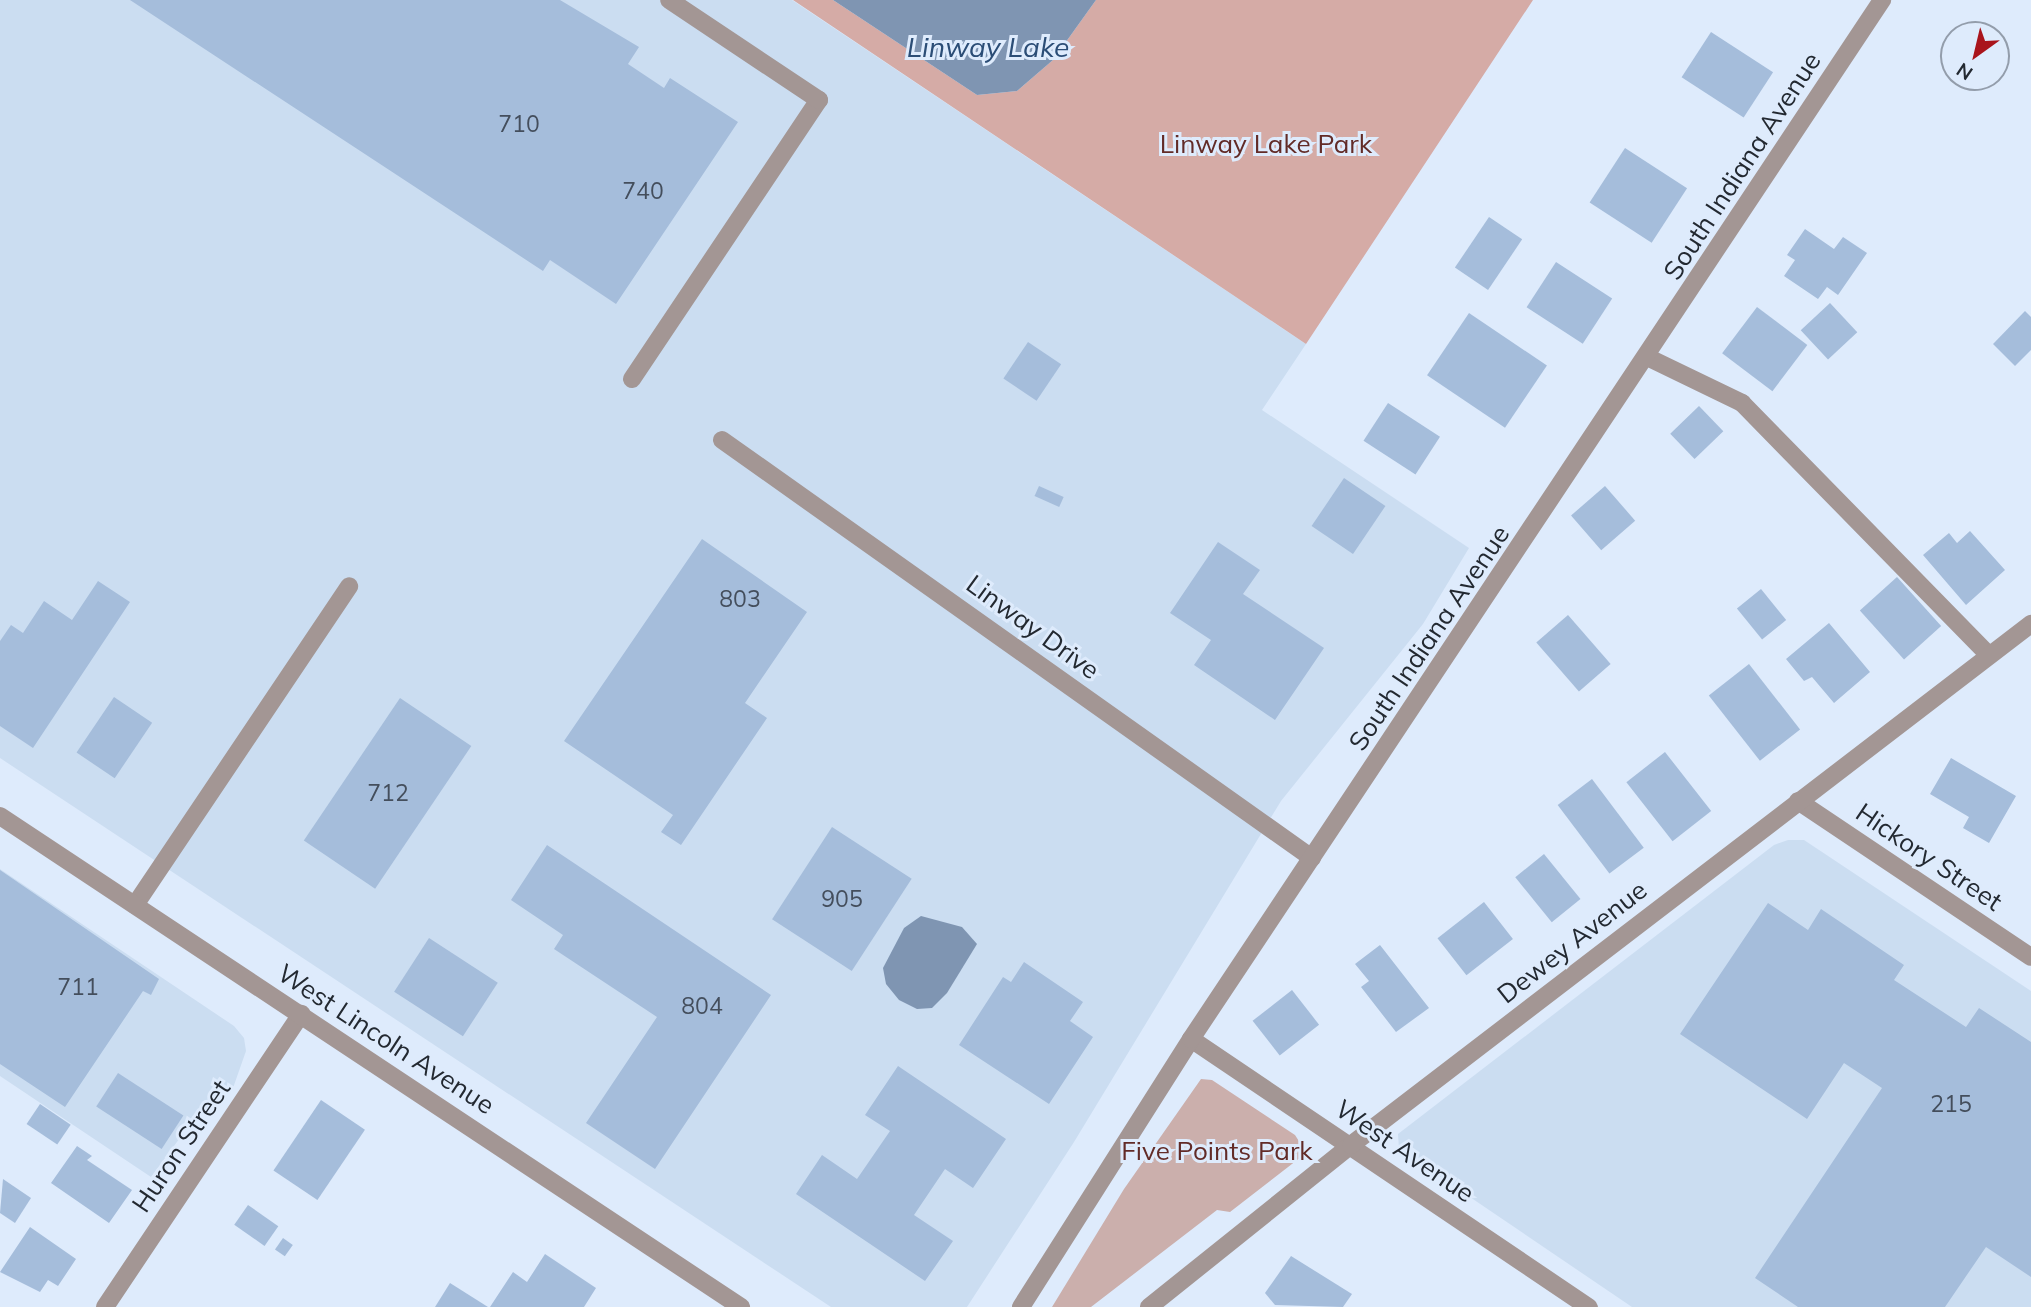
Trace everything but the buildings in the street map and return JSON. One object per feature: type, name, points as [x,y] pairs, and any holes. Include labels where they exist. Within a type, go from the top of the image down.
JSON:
[{"type":"street","points":[[632,379],[819,100],[669,0]]},
{"type":"street","name":"South Indiana Avenue","points":[[1021,1307],[1191,1039],[1882,0]]},
{"type":"street","points":[[1647,357],[1742,403],[1989,656]]},
{"type":"street","name":"Linway Drive","points":[[722,440],[1312,858]]},
{"type":"street","points":[[135,905],[349,586]]},
{"type":"street","name":"Dewey Avenue","points":[[1149,1307],[1350,1145],[1798,801],[2029,628]]},
{"type":"street","name":"Hickory Street","points":[[1798,801],[2031,957]]},
{"type":"street","name":"West Lincoln Avenue","points":[[0,816],[741,1307]]},
{"type":"street","name":"Huron Street","points":[[105,1307],[301,1014]]},
{"type":"street","name":"West Avenue","points":[[1191,1039],[1589,1307]]},
{"type":"shaded area","points":[[0,0],[792,0],[1306,344],[1262,410],[1469,548],[1423,624],[1281,801],[1074,1142],[967,1307],[831,1307],[0,758]]},
{"type":"shaded area","points":[[1788,840],[1804,840],[2031,991],[2031,1307],[1632,1307],[1399,1149],[1398,1134],[1774,845]]},
{"type":"shaded area","points":[[0,869],[234,1026],[244,1038],[246,1051],[233,1088],[214,1092],[151,1177],[0,1076]]},
{"type":"green space","name":"Linway Lake Park","points":[[793,0],[833,0],[977,95],[1017,91],[1053,60],[1096,0],[1533,0],[1306,344]]},
{"type":"green space","name":"Five Points Park","points":[[1201,1079],[1212,1080],[1295,1135],[1302,1146],[1301,1157],[1230,1212],[1217,1210],[1091,1307],[1052,1307],[1124,1189]]},
{"type":"water","name":"Linway Lake","points":[[833,0],[1096,0],[1053,60],[1017,91],[977,95]]},
{"type":"water","points":[[921,916],[962,927],[977,944],[947,993],[932,1008],[917,1009],[899,1000],[886,984],[883,968],[904,928]]}]
